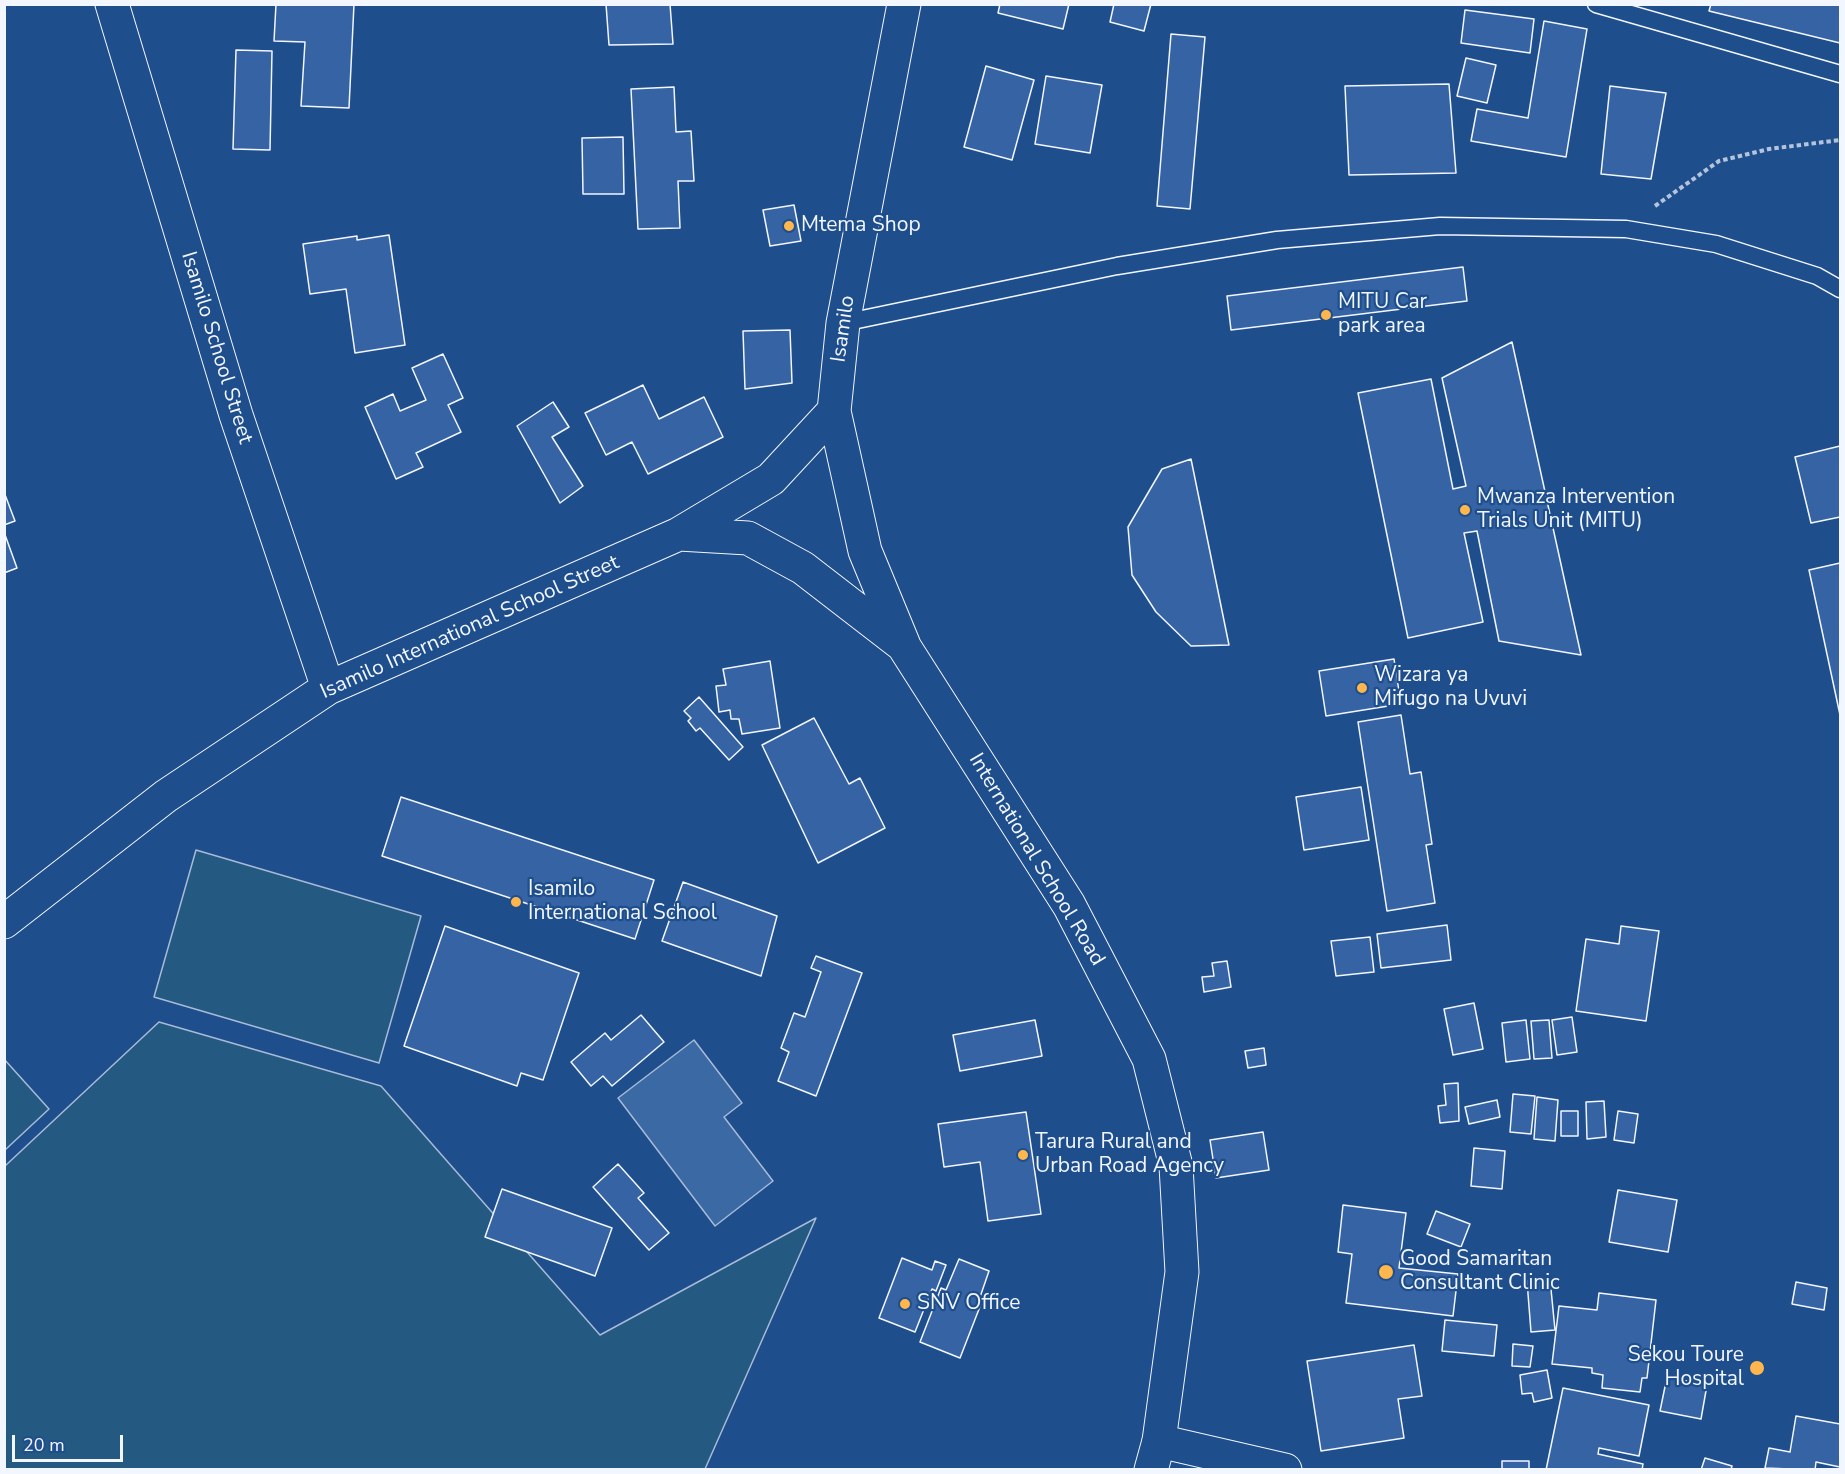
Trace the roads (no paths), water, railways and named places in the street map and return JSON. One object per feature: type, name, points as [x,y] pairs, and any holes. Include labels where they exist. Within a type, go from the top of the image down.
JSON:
[{"type":"street","name":"Isamilo School Street","points":[[112,4],[236,415],[328,688]]},
{"type":"street","name":"Isamilo","points":[[903,4],[843,323],[834,411],[865,551],[905,648]]},
{"type":"street","name":"Isamilo International School Street","points":[[4,922],[166,796],[328,688],[679,534],[771,478],[834,411]]},
{"type":"street","name":"Isamilo International School Street","points":[[679,534],[748,538],[803,568],[905,648]]},
{"type":"street","name":"International School Road","points":[[905,648],[1069,905],[1149,1059],[1176,1166],[1182,1272],[1155,1455]]},
{"type":"street","points":[[1155,1455],[1285,1470]]},
{"type":"lane","points":[[1596,4],[1840,74]]},
{"type":"lane","points":[[843,323],[1117,266],[1277,240],[1440,226],[1626,229],[1716,244],[1817,276],[1840,289]]},
{"type":"place","name":"Mtema Shop","points":[[789,226]]},
{"type":"place","name":"MITU Car park area","points":[[1326,315]]},
{"type":"place","name":"Mwanza Intervention Trials Unit (MITU)","points":[[1465,510]]},
{"type":"place","name":"Wizara ya Mifugo na Uvuvi","points":[[1362,688]]},
{"type":"place","name":"Isamilo International School","points":[[516,902]]},
{"type":"place","name":"Tarura Rural and Urban Road Agency","points":[[1023,1155]]},
{"type":"place","name":"Good Samaritan Consultant Clinic","points":[[1386,1272]]},
{"type":"place","name":"SNV Office","points":[[905,1304]]},
{"type":"place","name":"Sekou Toure Hospital","points":[[1757,1368]]}]
